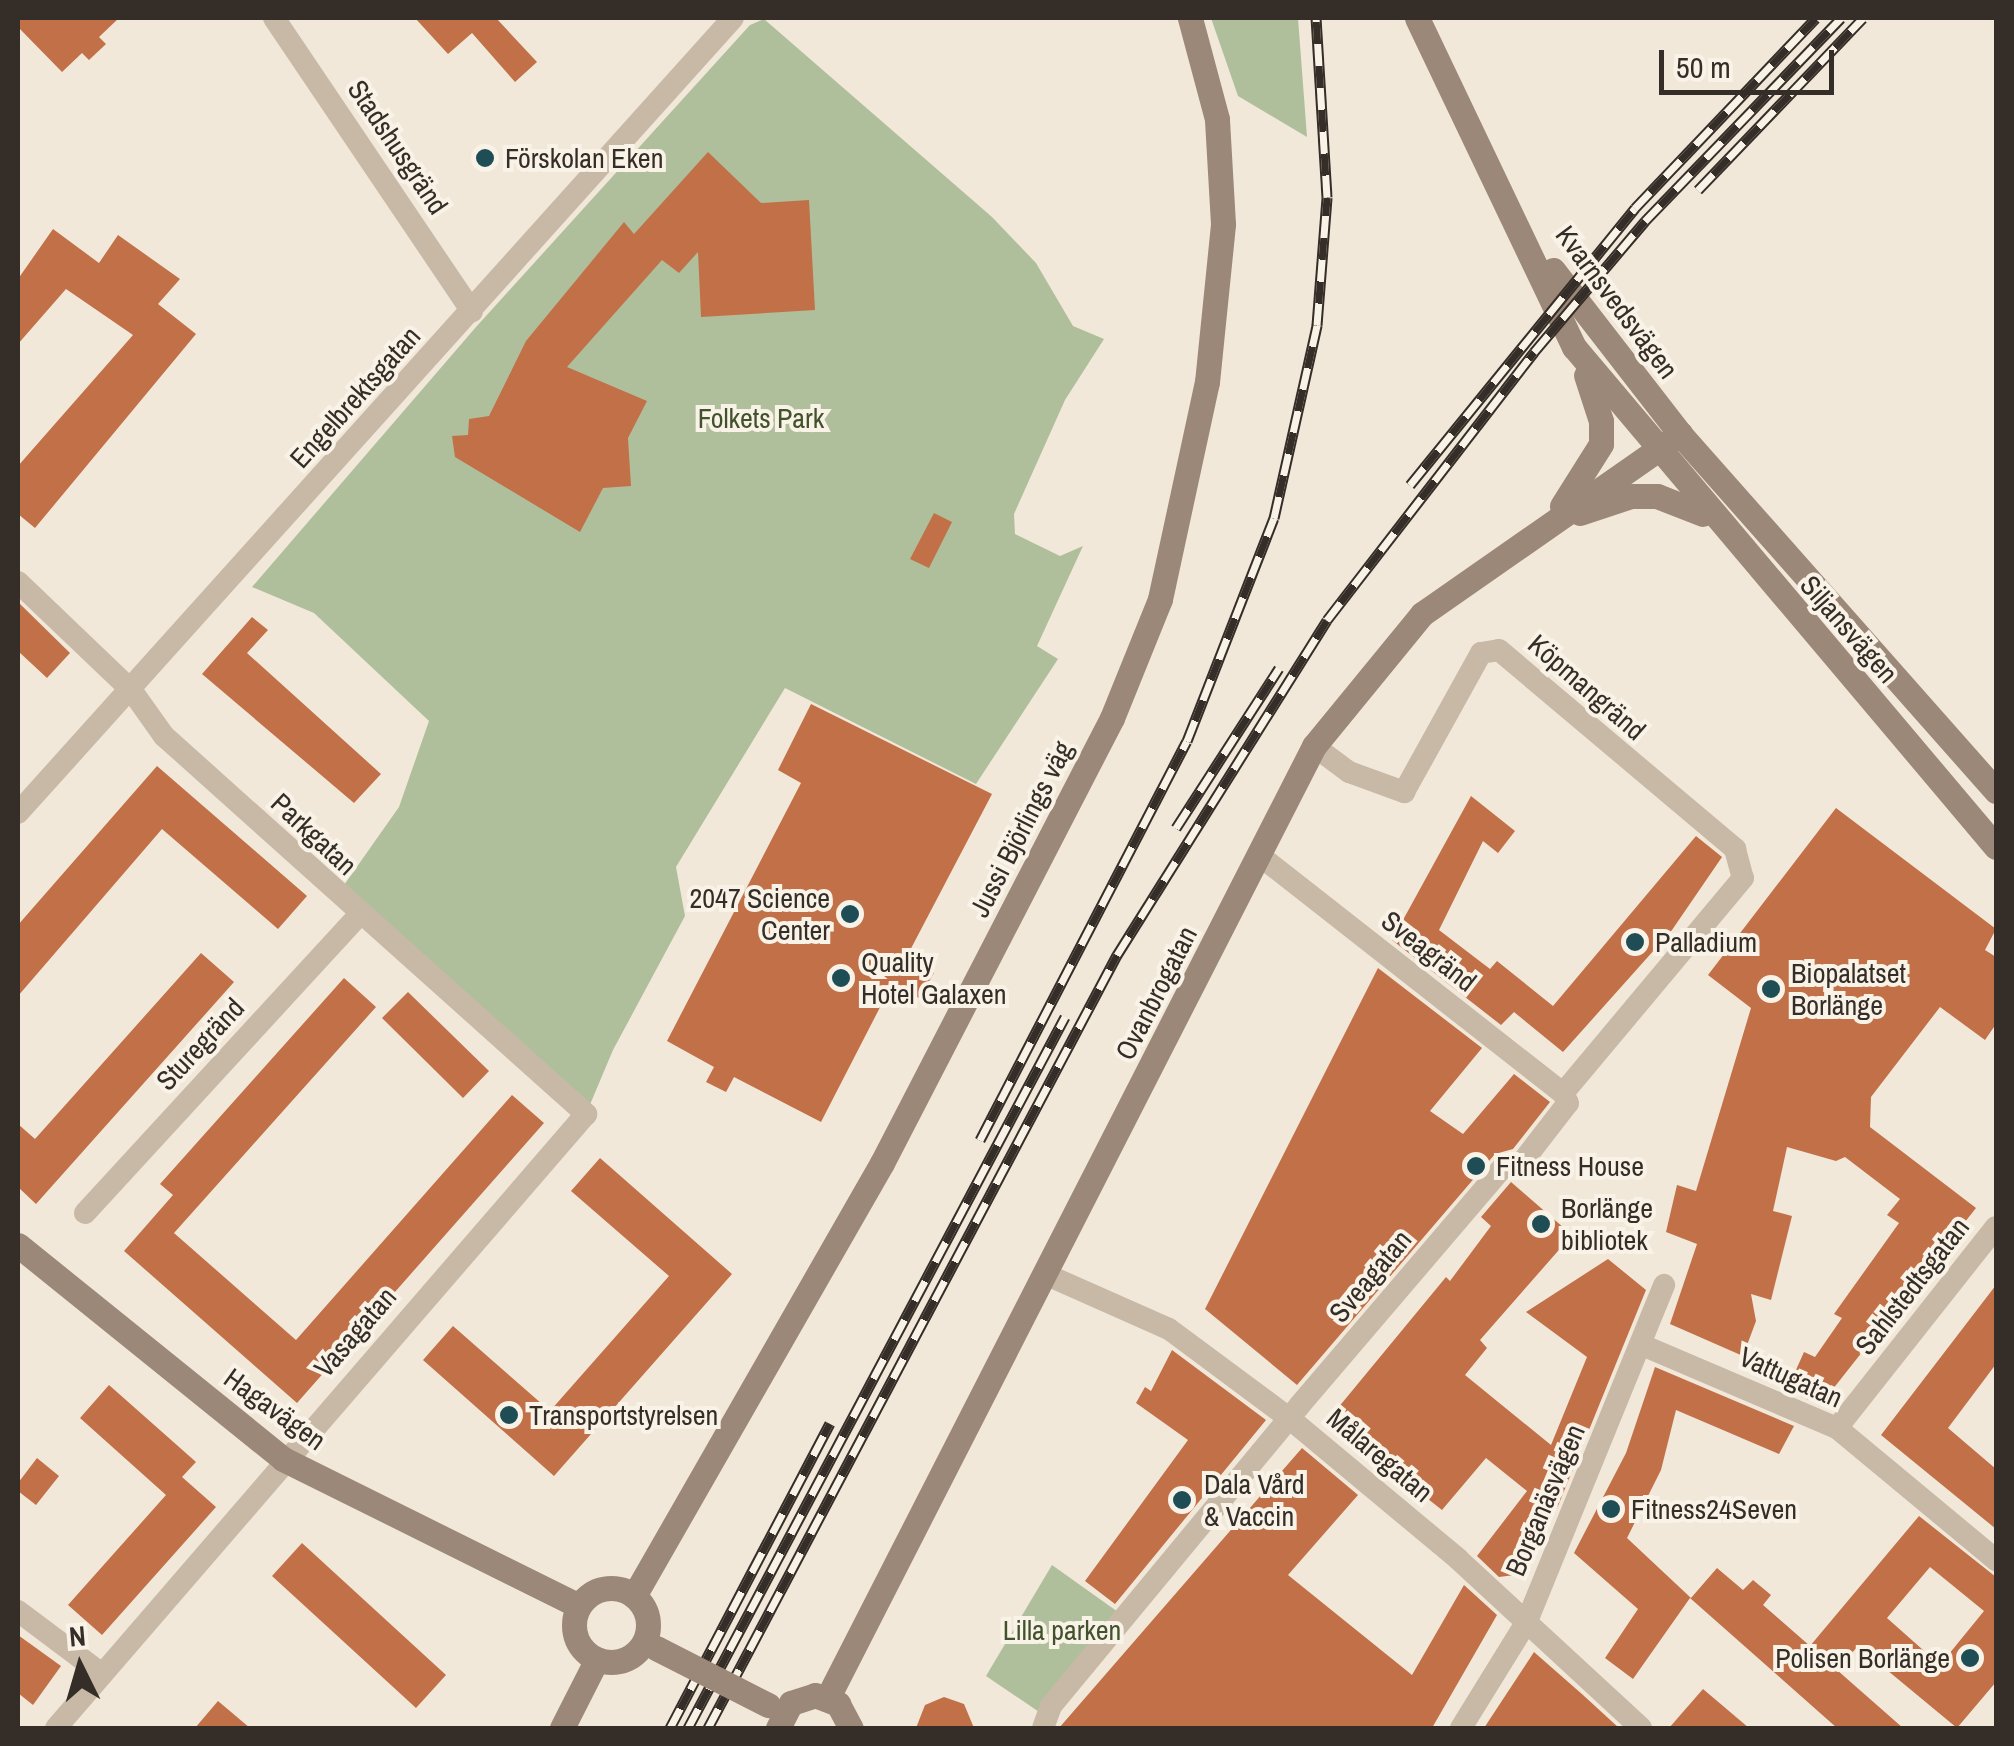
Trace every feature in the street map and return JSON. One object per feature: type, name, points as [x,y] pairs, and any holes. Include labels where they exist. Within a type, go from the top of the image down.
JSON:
[{"type":"street","name":"Stadshusgränd","points":[[274,18],[472,310]]},
{"type":"street","name":"Engelbrektsgatan","points":[[18,813],[132,691],[734,18]]},
{"type":"street","name":"Jussi Björlings väg","points":[[634,1596],[882,1163],[1112,718],[1160,599],[1208,382],[1223,224],[1217,118],[1190,18]]},
{"type":"street","name":"Kvarnsvedsvägen","points":[[1417,18],[1574,347],[1656,451]]},
{"type":"street","name":"Kvarnsvedsvägen","points":[[1508,204],[1572,299],[1680,434]]},
{"type":"street","points":[[1549,524],[1601,444],[1596,401],[1574,347]]},
{"type":"street","name":"Ovanbrogatan","points":[[828,1698],[1314,746],[1422,614],[1680,434]]},
{"type":"street","name":"Siljansvägen","points":[[1680,434],[1996,791]]},
{"type":"street","name":"Siljansvägen","points":[[1656,451],[1996,847]]},
{"type":"street","points":[[1549,524],[1630,496],[1657,496],[1681,501],[1720,525]]},
{"type":"street","name":"Parkgatan","points":[[18,582],[132,691],[164,736],[358,916],[586,1114]]},
{"type":"street","name":"Köpmangränd","points":[[1314,746],[1349,772],[1404,792],[1481,653],[1499,650],[1735,849],[1743,878]]},
{"type":"street","name":"Sveagränd","points":[[1259,855],[1563,1094]]},
{"type":"street","name":"Sveagatan","points":[[1043,1728],[1051,1706],[1289,1418],[1506,1164],[1520,1165],[1568,1103],[1563,1094],[1743,878]]},
{"type":"street","name":"Sturegränd","points":[[85,1213],[358,916]]},
{"type":"street","name":"Vasagatan","points":[[56,1728],[283,1460],[586,1114]]},
{"type":"street","name":"Sahlstedtsgatan","points":[[1838,1428],[1996,1227]]},
{"type":"street","name":"Hagavägen","points":[[18,1245],[283,1460],[579,1606]]},
{"type":"street","name":"Målaregatan","points":[[1047,1275],[1169,1330],[1289,1418],[1527,1622],[1641,1728]]},
{"type":"street","name":"Borganäsvägen","points":[[1460,1728],[1527,1622],[1664,1284]]},
{"type":"street","name":"Vattugatan","points":[[1642,1345],[1838,1428],[1996,1560]]},
{"type":"street","points":[[598,1590],[634,1596],[647,1617],[650,1645],[618,1662],[596,1659],[578,1642],[579,1606],[598,1590]]},
{"type":"street","points":[[18,1612],[102,1674]]},
{"type":"street","points":[[650,1645],[776,1715],[802,1697],[828,1698],[846,1713],[851,1728]]},
{"type":"street","points":[[562,1728],[596,1659]]},
{"type":"green space","points":[[1211,18],[1298,18],[1307,137],[1238,96]]},
{"type":"green space","name":"Folkets Park","points":[[764,19],[992,217],[1036,263],[1073,326],[1104,339],[1065,400],[1014,514],[1015,534],[1060,556],[1083,546],[1037,646],[1058,659],[976,784],[785,688],[676,867],[685,916],[613,1050],[586,1114],[337,895],[399,807],[429,721],[314,613],[252,587],[476,327],[750,25]]},
{"type":"green space","name":"Lilla parken","points":[[1052,1565],[1125,1617],[1045,1716],[986,1676]]},
{"type":"building","points":[[18,18],[119,18],[99,37],[106,44],[89,60],[82,53],[62,72],[18,27]]},
{"type":"building","points":[[415,18],[496,18],[537,62],[515,82],[472,33],[448,54]]},
{"type":"building","points":[[708,152],[761,203],[809,200],[815,310],[701,317],[698,252],[679,273],[662,260],[567,367],[647,401],[628,438],[631,486],[603,488],[580,532],[455,457],[452,436],[468,435],[469,419],[489,416],[526,341],[624,222],[634,234]]},
{"type":"building","points":[[53,229],[99,263],[118,235],[180,279],[158,304],[196,334],[35,528],[18,514],[18,466],[133,335],[66,289],[18,344],[18,279]]},
{"type":"building","points":[[934,513],[952,522],[929,568],[910,559]]},
{"type":"building","points":[[18,602],[70,653],[47,678],[18,651]]},
{"type":"building","points":[[252,617],[268,630],[247,653],[381,774],[354,803],[202,674]]},
{"type":"building","points":[[811,704],[992,794],[906,958],[934,973],[919,998],[892,984],[821,1122],[734,1077],[726,1092],[706,1082],[714,1067],[667,1041],[801,783],[778,770]]},
{"type":"building","points":[[157,766],[307,896],[278,929],[162,829],[18,996],[18,925]]},
{"type":"building","points":[[1471,796],[1515,831],[1498,853],[1483,841],[1439,930],[1490,969],[1497,961],[1553,1006],[1696,836],[1722,857],[1672,930],[1563,1052],[1514,1012],[1501,1025],[1392,940]]},
{"type":"building","points":[[1836,808],[1996,929],[1985,950],[1996,957],[1996,1024],[1985,1040],[1940,1007],[1871,1097],[1870,1127],[1976,1208],[1825,1399],[1813,1393],[1809,1400],[1787,1390],[1804,1352],[1815,1357],[1842,1318],[1834,1314],[1899,1223],[1887,1215],[1900,1199],[1845,1157],[1836,1161],[1787,1147],[1773,1211],[1792,1216],[1771,1300],[1751,1294],[1756,1321],[1743,1356],[1670,1324],[1697,1244],[1666,1232],[1677,1185],[1696,1191],[1751,1008],[1708,975]]},
{"type":"building","points":[[201,953],[234,982],[36,1204],[18,1187],[18,1124],[35,1139]]},
{"type":"building","points":[[1378,968],[1482,1048],[1430,1111],[1463,1134],[1514,1074],[1550,1102],[1513,1149],[1495,1154],[1297,1385],[1205,1309]]},
{"type":"building","points":[[344,978],[376,1007],[174,1233],[296,1340],[512,1095],[544,1123],[297,1403],[124,1251],[173,1195],[160,1184]]},
{"type":"building","points":[[408,992],[489,1071],[463,1098],[382,1018]]},
{"type":"building","points":[[600,1158],[732,1274],[554,1476],[423,1360],[453,1326],[550,1411],[669,1276],[571,1191]]},
{"type":"building","points":[[1511,1182],[1572,1235],[1480,1340],[1487,1348],[1465,1375],[1551,1445],[1587,1357],[1526,1312],[1608,1259],[1646,1290],[1558,1506],[1515,1575],[1499,1577],[1477,1556],[1527,1491],[1486,1458],[1442,1510],[1328,1420],[1446,1277],[1450,1281],[1491,1226],[1481,1217]]},
{"type":"building","points":[[1996,1285],[1996,1364],[1948,1428],[1996,1469],[1996,1529],[1881,1435]]},
{"type":"building","points":[[1172,1350],[1266,1420],[1115,1604],[1085,1581],[1188,1440],[1136,1403],[1145,1387],[1151,1391]]},
{"type":"building","points":[[1655,1367],[1794,1426],[1779,1454],[1676,1410],[1661,1470],[1627,1538],[1691,1598],[1717,1568],[1743,1590],[1753,1580],[1771,1595],[1763,1605],[1810,1646],[1919,1516],[1996,1577],[1996,1682],[1957,1728],[1858,1646],[1837,1670],[1903,1728],[1837,1728],[1690,1598],[1633,1679],[1605,1658],[1638,1609],[1574,1553],[1626,1453]],"holes":[[[1930,1567],[1984,1611],[1940,1665],[1887,1618]]]},
{"type":"building","points":[[109,1385],[196,1462],[182,1477],[216,1507],[102,1635],[68,1605],[166,1495],[80,1418]]},
{"type":"building","points":[[1302,1448],[1358,1495],[1288,1575],[1412,1675],[1464,1585],[1497,1615],[1432,1728],[1059,1728]]},
{"type":"building","points":[[37,1458],[59,1476],[36,1505],[18,1491],[18,1483]]},
{"type":"building","points":[[302,1543],[446,1675],[416,1708],[272,1576]]},
{"type":"building","points":[[18,1635],[61,1666],[33,1705],[18,1693]]},
{"type":"building","points":[[1534,1652],[1583,1695],[1619,1728],[1484,1728]]},
{"type":"building","points":[[1703,1689],[1749,1728],[1669,1728]]},
{"type":"building","points":[[944,1697],[964,1704],[974,1728],[916,1728],[925,1705]]},
{"type":"building","points":[[218,1701],[250,1728],[195,1728]]},
{"type":"railway","points":[[980,1140],[1187,741],[1274,518],[1317,325],[1327,197],[1316,18]]},
{"type":"railway","points":[[1410,485],[1635,208],[1816,18]]},
{"type":"railway","points":[[708,1728],[1117,955],[1327,620],[1534,352],[1645,221],[1841,18]]},
{"type":"railway","points":[[1698,190],[1863,18]]},
{"type":"railway","points":[[1176,828],[1279,668]]},
{"type":"railway","points":[[688,1728],[1065,1017]]},
{"type":"railway","points":[[670,1728],[830,1423]]},
{"type":"place","name":"Förskolan Eken","points":[[485,158]]},
{"type":"place","name":"2047 Science Center","points":[[850,914]]},
{"type":"place","name":"Palladium","points":[[1635,942]]},
{"type":"place","name":"Quality Hotel Galaxen","points":[[841,978]]},
{"type":"place","name":"Biopalatset Borlänge","points":[[1771,989]]},
{"type":"place","name":"Fitness House","points":[[1476,1166]]},
{"type":"place","name":"Borlänge bibliotek","points":[[1541,1224]]},
{"type":"place","name":"Transportstyrelsen","points":[[509,1415]]},
{"type":"place","name":"Dala Vård & Vaccin","points":[[1182,1500]]},
{"type":"place","name":"Fitness24Seven","points":[[1611,1509]]},
{"type":"place","name":"Polisen Borlänge","points":[[1970,1658]]}]
